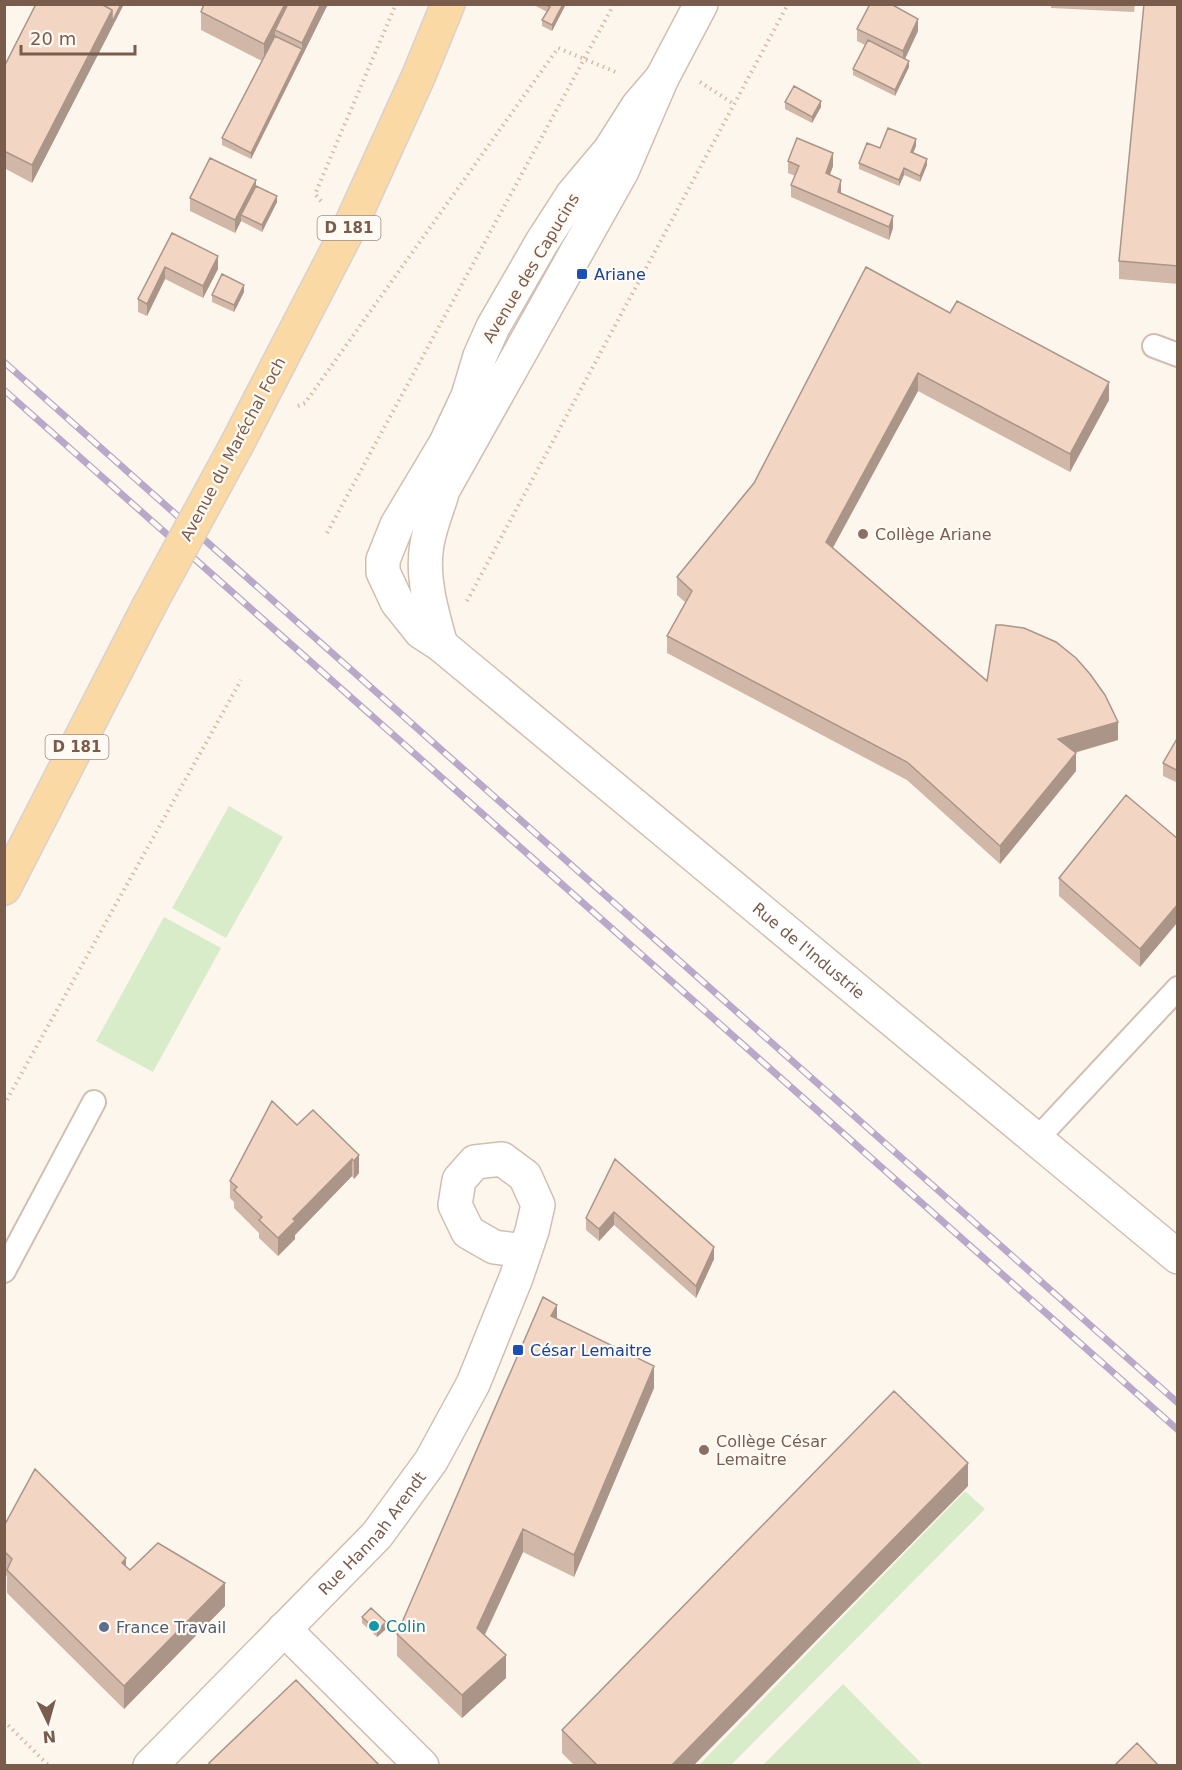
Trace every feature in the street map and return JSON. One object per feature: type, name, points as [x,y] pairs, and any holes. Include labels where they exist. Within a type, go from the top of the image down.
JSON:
[{"type":"main road","name":"Avenue du Maréchal Foch","points":[[4,888],[149,606],[236,446],[353,220],[419,75],[448,4]]},
{"type":"street","name":"Avenue des Capucins","points":[[441,645],[428,590],[427,544],[443,490],[622,171],[662,78],[701,4]]},
{"type":"street","name":"Avenue des Capucins","points":[[383,572],[383,560],[397,525],[446,444],[468,396],[480,356],[493,327],[542,242],[573,194],[610,150],[638,106],[662,78]]},
{"type":"street","name":"Rue de l'Industrie","points":[[383,572],[397,602],[420,632],[441,645],[1178,1257]]},
{"type":"street","name":"Rue Hannah Arendt","points":[[150,1766],[377,1535],[431,1461],[473,1384],[525,1251]]},
{"type":"street","points":[[284,1629],[422,1766]]},
{"type":"lane","points":[[1155,346],[1178,355]]},
{"type":"lane","points":[[1036,1140],[1178,988]]},
{"type":"lane","points":[[4,1271],[94,1102]]},
{"type":"path","points":[[353,220],[327,209],[315,194],[396,4]]},
{"type":"path","points":[[327,533],[614,4]]},
{"type":"path","points":[[441,645],[788,4]]},
{"type":"path","points":[[295,407],[305,403],[558,48],[627,77],[662,78],[688,74],[734,104]]},
{"type":"path","points":[[4,1104],[241,680]]},
{"type":"path","points":[[4,1721],[49,1766]]},
{"type":"green space","points":[[229,806],[283,837],[226,938],[172,908]]},
{"type":"green space","points":[[164,917],[221,948],[153,1072],[96,1041]]},
{"type":"green space","points":[[965,1491],[985,1509],[731,1765],[699,1765]]},
{"type":"green space","points":[[843,1684],[923,1765],[763,1765]]},
{"type":"building","points":[[36,4],[101,4],[112,10],[32,165],[4,151],[4,67]]},
{"type":"building","points":[[101,4],[121,4],[112,22],[112,10]]},
{"type":"building","points":[[204,4],[285,4],[264,44],[201,12]]},
{"type":"building","points":[[288,4],[321,4],[302,43],[275,30]]},
{"type":"building","points":[[544,4],[563,4],[552,25],[542,20],[550,7]]},
{"type":"building","points":[[870,4],[891,4],[918,19],[903,51],[857,29]]},
{"type":"building","points":[[1144,4],[1178,4],[1178,266],[1119,261]]},
{"type":"building","points":[[275,36],[302,49],[251,153],[222,138]]},
{"type":"building","points":[[868,40],[909,61],[895,90],[853,69]]},
{"type":"building","points":[[794,86],[821,101],[812,117],[785,102]]},
{"type":"building","points":[[888,128],[916,139],[911,152],[927,159],[920,176],[904,168],[899,180],[859,163],[867,143],[880,148]]},
{"type":"building","points":[[797,138],[833,153],[826,173],[841,180],[838,192],[893,216],[889,227],[791,185],[799,166],[788,161]]},
{"type":"building","points":[[210,158],[256,180],[235,220],[190,198]]},
{"type":"building","points":[[256,186],[277,196],[262,225],[241,215]]},
{"type":"building","points":[[172,233],[218,256],[203,286],[165,267],[147,304],[138,299]]},
{"type":"building","points":[[866,267],[950,313],[957,301],[1109,382],[1070,454],[918,373],[826,542],[987,681],[996,625],[1002,625],[1024,628],[1056,642],[1076,658],[1105,695],[1118,722],[1058,739],[1076,753],[1000,846],[907,762],[667,636],[692,591],[677,577],[754,483]]},
{"type":"building","points":[[222,274],[244,285],[234,305],[212,295]]},
{"type":"building","points":[[1178,737],[1178,771],[1163,763]]},
{"type":"building","points":[[1126,795],[1178,839],[1178,904],[1140,949],[1059,878]]},
{"type":"building","points":[[272,1101],[297,1125],[313,1110],[359,1155],[354,1161],[352,1159],[293,1219],[295,1221],[278,1238],[259,1220],[262,1217],[234,1190],[237,1187],[230,1181]]},
{"type":"building","points":[[615,1159],[714,1247],[696,1286],[614,1212],[599,1229],[586,1218]]},
{"type":"building","points":[[543,1297],[557,1305],[551,1316],[654,1366],[574,1555],[523,1529],[477,1628],[506,1655],[462,1695],[397,1634]]},
{"type":"building","points":[[894,1391],[968,1463],[671,1766],[598,1766],[562,1730]]},
{"type":"building","points":[[35,1469],[126,1558],[122,1563],[130,1570],[158,1543],[225,1583],[124,1686],[7,1570],[12,1559],[4,1551],[4,1526]]},
{"type":"building","points":[[371,1608],[386,1622],[377,1631],[362,1617]]},
{"type":"building","points":[[296,1680],[380,1766],[212,1766],[209,1763]]},
{"type":"building","points":[[1137,1743],[1159,1766],[1114,1766]]},
{"type":"railway","points":[[4,362],[1178,1403]]},
{"type":"railway","points":[[4,390],[1178,1430]]},
{"type":"place","name":"Ariane","points":[[582,274]]},
{"type":"place","name":"Collège Ariane","points":[[863,534]]},
{"type":"place","name":"César Lemaitre","points":[[518,1350]]},
{"type":"place","name":"Collège César Lemaitre","points":[[704,1450]]},
{"type":"place","name":"Colin","points":[[374,1626]]},
{"type":"place","name":"France Travail","points":[[104,1627]]}]
